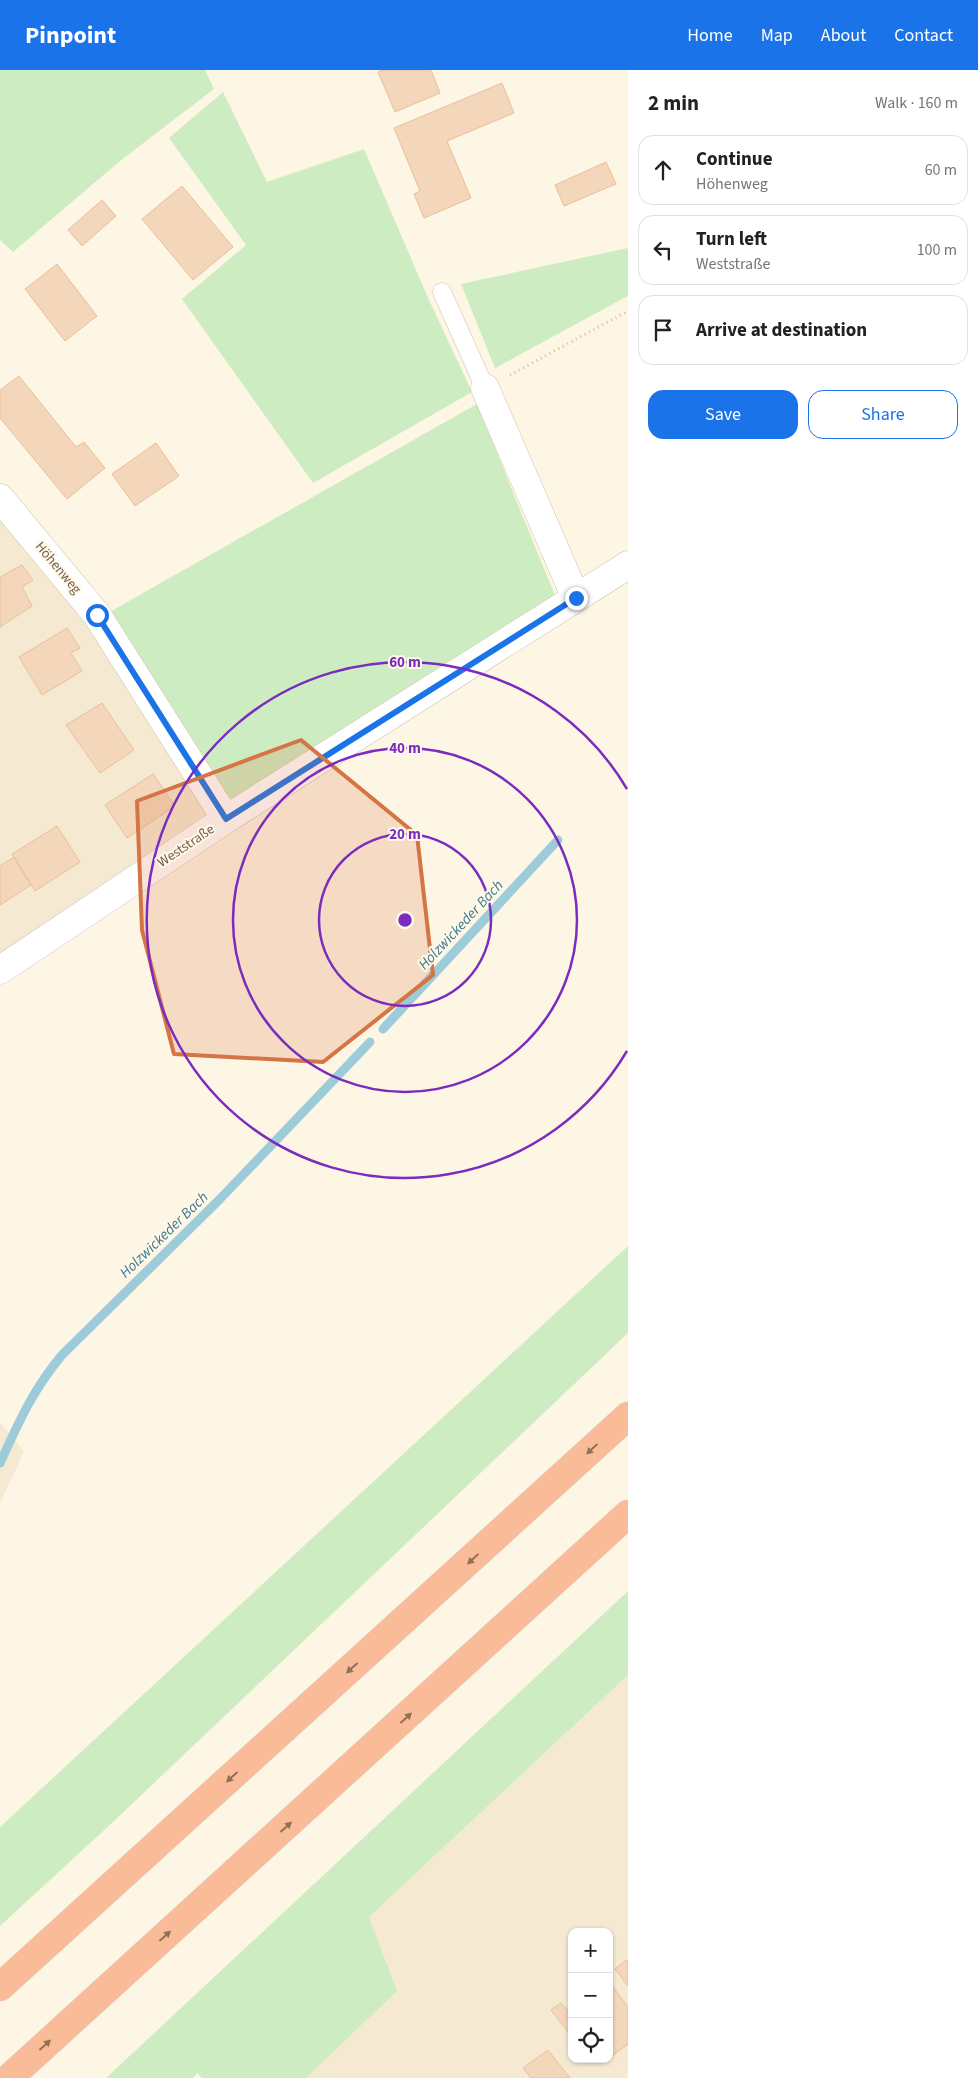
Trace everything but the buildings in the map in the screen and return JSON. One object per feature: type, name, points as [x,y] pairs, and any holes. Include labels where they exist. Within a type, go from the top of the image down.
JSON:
[{"type":"highway","points":[[0,1988],[628,1416]]},
{"type":"highway","points":[[9,2078],[628,1514]]},
{"type":"street","points":[[485,388],[576,598]]},
{"type":"street","name":"Höhenweg","points":[[0,498],[97,615],[226,819]]},
{"type":"street","name":"Weststraße","points":[[0,970],[226,819],[628,565]]},
{"type":"lane","points":[[442,292],[485,388]]},
{"type":"path","points":[[485,388],[628,311]]},
{"type":"highlighted area","points":[[301,740],[417,835],[433,975],[323,1062],[174,1054],[142,930],[137,801]]},
{"type":"shaded area","points":[[0,512],[91,620],[212,813],[0,962]]},
{"type":"shaded area","points":[[0,1422],[24,1452],[0,1503]]},
{"type":"shaded area","points":[[628,1675],[628,2078],[306,2078],[396,1991],[369,1917]]},
{"type":"green space","points":[[0,70],[205,70],[214,89],[120,161],[13,252],[0,240]]},
{"type":"green space","points":[[223,92],[267,182],[364,149],[429,300],[472,392],[313,483],[182,299],[246,245],[169,138]]},
{"type":"green space","points":[[628,248],[628,296],[495,368],[461,284]]},
{"type":"green space","points":[[477,404],[556,598],[227,805],[106,614]]},
{"type":"green space","points":[[628,1246],[628,1333],[113,1822],[0,1926],[0,1827]]},
{"type":"green space","points":[[628,1591],[628,1675],[369,1917],[397,1991],[306,2078],[202,2078],[197,2073],[193,2078],[106,2078]]},
{"type":"waterway","name":"Holzwickeder Bach","points":[[383,1029],[558,840]]},
{"type":"waterway","name":"Holzwickeder Bach","points":[[0,1463],[34,1394],[62,1355],[220,1199],[370,1042]]},
{"type":"route","points":[[97,615],[226,819],[576,598]]}]
